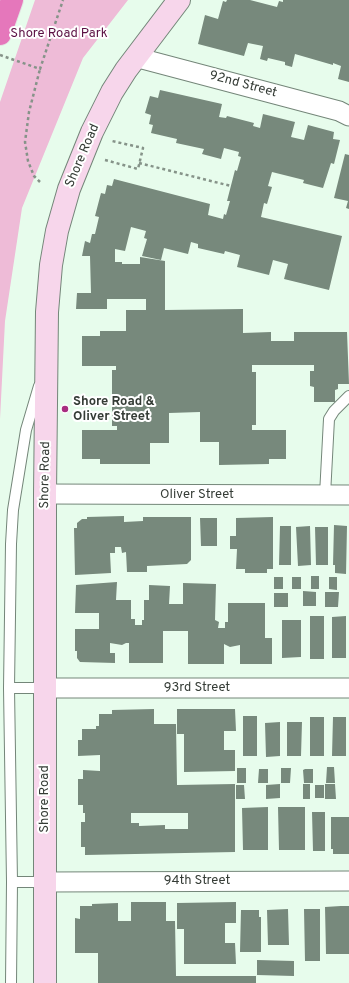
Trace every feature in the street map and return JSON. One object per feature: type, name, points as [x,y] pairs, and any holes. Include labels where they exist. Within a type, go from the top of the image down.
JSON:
[{"type":"highway","points":[[0,34],[12,0]]},
{"type":"street","name":"Shore Road","points":[[45,983],[45,494],[47,312],[51,265],[57,231],[69,189],[92,132],[112,92],[135,57],[179,0]]},
{"type":"street","name":"92nd Street","points":[[135,57],[339,110],[349,116]]},
{"type":"street","name":"Oliver Street","points":[[45,494],[349,495]]},
{"type":"street","name":"93rd Street","points":[[45,688],[349,688]]},
{"type":"street","name":"94th Street","points":[[45,882],[349,881]]},
{"type":"lane","points":[[11,983],[12,882],[9,688],[11,544],[14,510],[26,430],[47,362]]},
{"type":"lane","points":[[325,495],[329,419],[334,410],[349,396]]},
{"type":"lane","points":[[9,688],[45,688]]},
{"type":"lane","points":[[12,882],[45,882]]},
{"type":"path","points":[[40,182],[34,176],[28,161],[25,142],[29,112],[40,69],[63,0]]},
{"type":"path","points":[[0,56],[40,69]]},
{"type":"path","points":[[105,160],[138,169],[143,148],[112,141]]},
{"type":"path","points":[[139,163],[231,186]]},
{"type":"green space","name":"Shore Road Park","points":[[35,0],[128,0],[83,58],[22,208],[5,321],[0,419],[0,102]]},
{"type":"building","points":[[227,0],[250,0],[277,7],[279,1],[283,2],[283,0],[349,0],[349,82],[338,79],[341,66],[333,63],[333,65],[295,54],[292,67],[285,65],[285,62],[268,58],[267,61],[260,59],[263,46],[248,43],[244,56],[198,44],[205,15],[218,19],[223,1],[226,2]]},
{"type":"building","points":[[160,90],[222,104],[219,117],[226,118],[227,116],[254,123],[253,126],[260,128],[263,114],[295,122],[291,137],[304,140],[308,125],[334,132],[333,139],[340,140],[334,164],[331,163],[323,188],[303,183],[304,180],[272,172],[268,186],[272,187],[267,204],[264,203],[261,217],[342,236],[329,290],[284,279],[288,264],[273,260],[269,275],[237,267],[240,255],[225,251],[224,254],[198,248],[198,244],[191,242],[188,254],[164,248],[161,260],[142,256],[147,239],[144,238],[146,231],[131,227],[125,251],[115,249],[115,262],[122,262],[122,264],[140,264],[140,257],[165,261],[165,310],[243,309],[243,333],[271,332],[271,341],[294,341],[294,332],[347,332],[349,384],[338,384],[338,389],[335,390],[335,402],[314,402],[314,387],[310,386],[310,371],[314,371],[314,365],[252,365],[252,372],[256,372],[256,425],[252,425],[252,430],[286,430],[286,459],[269,459],[269,464],[219,465],[219,442],[200,442],[200,412],[169,413],[169,443],[150,443],[150,464],[100,464],[100,459],[82,459],[82,430],[117,430],[117,426],[112,426],[112,370],[116,370],[116,366],[82,366],[82,336],[100,336],[100,331],[126,331],[126,310],[146,310],[146,299],[107,299],[107,309],[76,309],[77,293],[91,293],[90,256],[82,256],[85,241],[90,243],[92,234],[95,234],[99,217],[95,216],[101,193],[105,194],[107,185],[112,186],[114,179],[210,204],[208,215],[223,219],[224,214],[226,215],[230,201],[227,201],[235,170],[237,171],[241,157],[238,156],[239,152],[224,148],[221,159],[202,154],[204,149],[176,143],[177,139],[151,133],[153,125],[149,124],[151,115],[145,113],[150,96],[158,98]]},
{"type":"building","points":[[345,154],[349,155],[349,209],[346,208],[348,201],[334,198]]},
{"type":"building","points":[[124,516],[124,522],[143,521],[143,517],[191,517],[191,560],[187,564],[147,566],[147,572],[127,572],[126,552],[122,553],[121,547],[115,547],[115,553],[110,553],[111,573],[75,575],[74,528],[77,528],[77,523],[82,519],[87,519],[87,517]]},
{"type":"building","points":[[273,517],[273,569],[267,569],[267,573],[245,573],[245,569],[236,569],[237,549],[230,549],[230,536],[236,536],[236,518]]},
{"type":"building","points":[[200,518],[217,518],[217,546],[201,546]]},
{"type":"building","points":[[334,525],[347,526],[346,574],[335,573],[335,565],[333,565]]},
{"type":"building","points":[[280,526],[291,526],[291,565],[279,565]]},
{"type":"building","points":[[310,526],[311,565],[298,566],[296,527]]},
{"type":"building","points":[[315,527],[328,527],[328,565],[316,565]]},
{"type":"building","points":[[311,576],[319,576],[319,589],[311,589]]},
{"type":"building","points":[[274,577],[283,577],[283,589],[274,589]]},
{"type":"building","points":[[292,577],[301,577],[301,589],[292,589]]},
{"type":"building","points":[[329,577],[337,577],[337,590],[329,589]]},
{"type":"building","points":[[117,582],[116,600],[131,600],[131,619],[135,619],[135,625],[142,625],[142,620],[144,620],[144,600],[149,600],[149,585],[170,586],[169,604],[183,604],[183,583],[216,584],[215,620],[219,622],[218,628],[225,628],[225,622],[228,622],[228,603],[265,603],[265,638],[272,638],[272,664],[240,664],[240,645],[230,647],[224,644],[224,664],[188,664],[188,631],[163,631],[163,663],[129,663],[129,643],[122,645],[110,643],[110,653],[115,653],[115,663],[80,662],[77,658],[77,651],[75,651],[75,629],[99,629],[99,613],[75,613],[76,585]]},
{"type":"building","points":[[303,591],[316,592],[316,606],[303,606]]},
{"type":"building","points":[[325,592],[339,592],[338,607],[325,607]]},
{"type":"building","points":[[274,593],[288,593],[288,607],[274,607]]},
{"type":"building","points":[[310,616],[324,616],[324,659],[310,659]]},
{"type":"building","points":[[346,616],[346,658],[332,658],[332,617]]},
{"type":"building","points":[[282,620],[301,620],[301,657],[282,658]]},
{"type":"building","points":[[154,709],[154,724],[176,724],[177,785],[235,784],[235,852],[85,855],[85,847],[81,847],[81,822],[85,822],[85,813],[83,813],[83,805],[78,805],[78,779],[83,779],[83,770],[100,771],[100,755],[78,756],[78,740],[82,740],[82,729],[96,729],[96,726],[99,726],[99,714],[112,714],[112,710]],"holes":[[[131,813],[188,813],[188,829],[165,829],[165,825],[139,826],[139,823],[131,823]]]},
{"type":"building","points":[[177,709],[235,709],[236,731],[224,731],[224,750],[235,750],[235,771],[184,772],[184,734],[177,734]]},
{"type":"building","points":[[243,716],[257,716],[257,756],[243,756]]},
{"type":"building","points":[[310,717],[324,717],[324,756],[310,756]]},
{"type":"building","points":[[333,717],[346,717],[346,756],[332,756]]},
{"type":"building","points":[[280,722],[280,756],[266,757],[265,723]]},
{"type":"building","points":[[287,722],[302,722],[301,756],[287,756]]},
{"type":"building","points":[[327,767],[334,767],[335,783],[326,783]]},
{"type":"building","points":[[237,768],[246,768],[246,783],[237,783]]},
{"type":"building","points":[[281,768],[291,768],[290,783],[281,783]]},
{"type":"building","points":[[259,769],[268,769],[268,783],[258,783]]},
{"type":"building","points":[[313,769],[313,783],[304,783],[303,770]]},
{"type":"building","points":[[280,784],[280,798],[266,799],[266,785]]},
{"type":"building","points":[[303,784],[310,784],[310,799],[303,799]]},
{"type":"building","points":[[325,784],[335,784],[336,799],[325,799]]},
{"type":"building","points":[[236,785],[244,785],[245,799],[236,799]]},
{"type":"building","points":[[315,785],[324,785],[324,798],[315,798]]},
{"type":"building","points":[[268,807],[268,850],[243,850],[242,808]]},
{"type":"building","points":[[278,807],[305,807],[305,850],[279,850]]},
{"type":"building","points":[[312,812],[325,812],[325,851],[313,851]]},
{"type":"building","points":[[331,817],[349,817],[349,854],[333,854],[333,849],[331,849]]},
{"type":"building","points":[[131,902],[166,902],[166,921],[175,921],[176,976],[256,976],[256,983],[98,983],[98,953],[75,953],[75,918],[80,919],[80,906],[118,903],[118,921],[131,921]]},
{"type":"building","points":[[236,902],[236,923],[225,923],[225,943],[235,943],[236,964],[184,964],[184,929],[177,929],[177,903]]},
{"type":"building","points":[[349,906],[349,954],[326,954],[325,907]]},
{"type":"building","points":[[288,909],[289,945],[268,945],[267,910]]},
{"type":"building","points":[[304,909],[320,909],[320,961],[305,961]]},
{"type":"building","points":[[241,910],[259,910],[259,917],[261,917],[261,952],[240,952]]},
{"type":"building","points":[[257,960],[294,961],[294,976],[257,975]]},
{"type":"place","name":"Shore Road & Oliver Street","points":[[65,409]]}]
